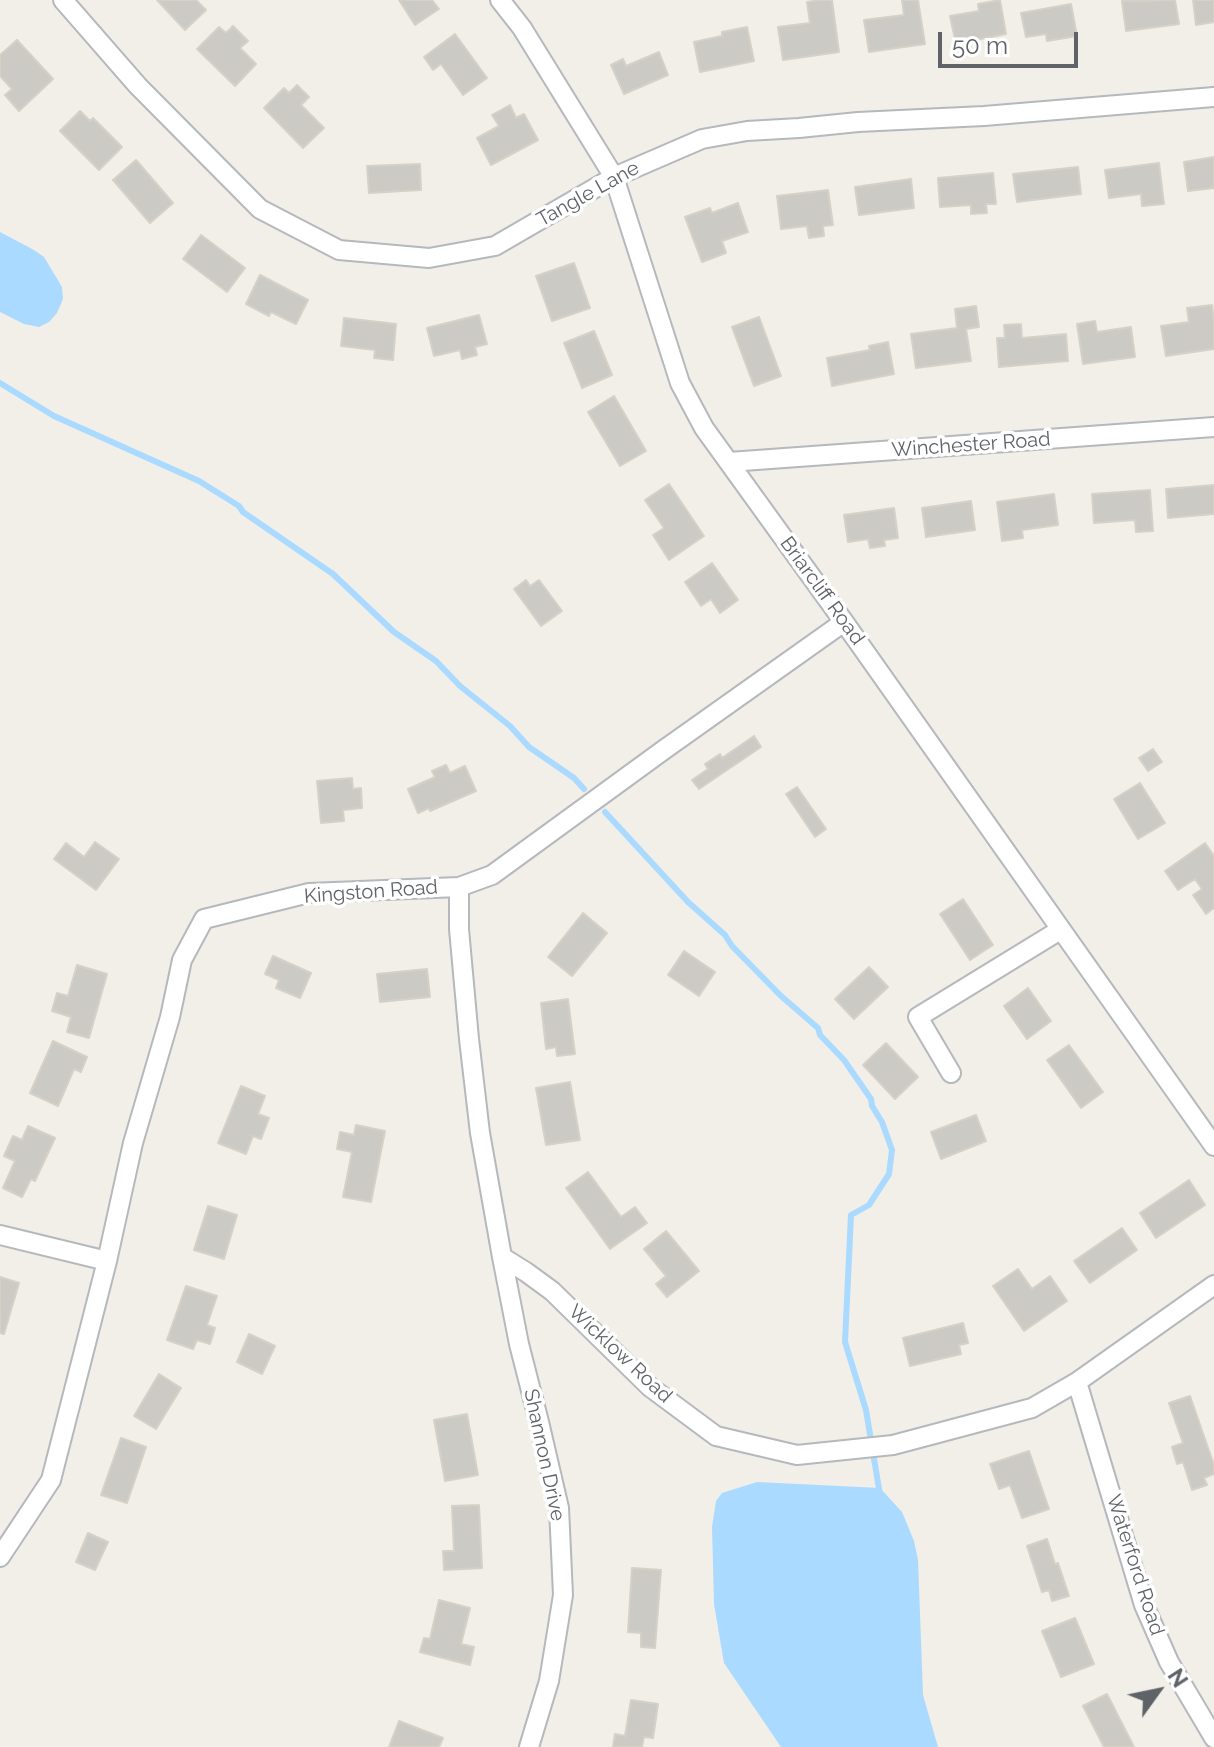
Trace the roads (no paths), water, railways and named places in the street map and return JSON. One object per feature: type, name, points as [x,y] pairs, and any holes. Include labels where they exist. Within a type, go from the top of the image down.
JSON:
[{"type":"street","name":"Tangle Lane","points":[[63,0],[138,86],[260,209],[339,250],[429,258],[495,246],[614,177],[702,139],[747,131],[1214,97]]},
{"type":"street","name":"Briarcliff Road","points":[[500,0],[522,28],[614,177],[680,383],[704,428],[1214,1146]]},
{"type":"street","name":"Winchester Road","points":[[729,462],[1214,427]]},
{"type":"street","name":"Kingston Road","points":[[0,1557],[51,1480],[107,1261],[133,1143],[170,1017],[182,960],[204,919],[309,893],[459,887],[492,875],[844,622]]},
{"type":"street","points":[[459,887],[459,929],[480,1133],[502,1257]]},
{"type":"street","points":[[951,1073],[918,1017],[1060,930]]},
{"type":"street","points":[[0,1235],[107,1261]]},
{"type":"street","name":"Wicklow Road","points":[[502,1257],[552,1291],[650,1387],[716,1436],[797,1455],[893,1445],[1032,1408],[1077,1382],[1214,1285]]},
{"type":"street","name":"Shannon Drive","points":[[502,1257],[519,1344],[559,1508],[563,1595],[549,1681],[529,1747]]},
{"type":"street","name":"Waterford Road","points":[[1077,1382],[1144,1605],[1169,1662],[1214,1738]]},
{"type":"water","points":[[0,232],[44,257],[62,287],[63,299],[57,313],[39,327],[24,324],[0,312]]},
{"type":"water","points":[[757,1482],[880,1488],[902,1512],[918,1560],[923,1695],[938,1747],[781,1747],[724,1663],[714,1604],[712,1527],[716,1501],[722,1493]]},
{"type":"waterway","points":[[0,383],[54,416],[199,481],[239,506],[243,512],[333,574],[394,632],[436,661],[460,686],[510,726],[529,747],[574,778],[584,789]]},
{"type":"waterway","points":[[605,812],[688,902],[725,935],[781,996],[818,1028],[820,1035],[844,1060],[871,1099],[882,1122],[892,1150],[889,1174],[869,1205],[851,1215],[845,1342],[866,1410],[880,1495]]}]
